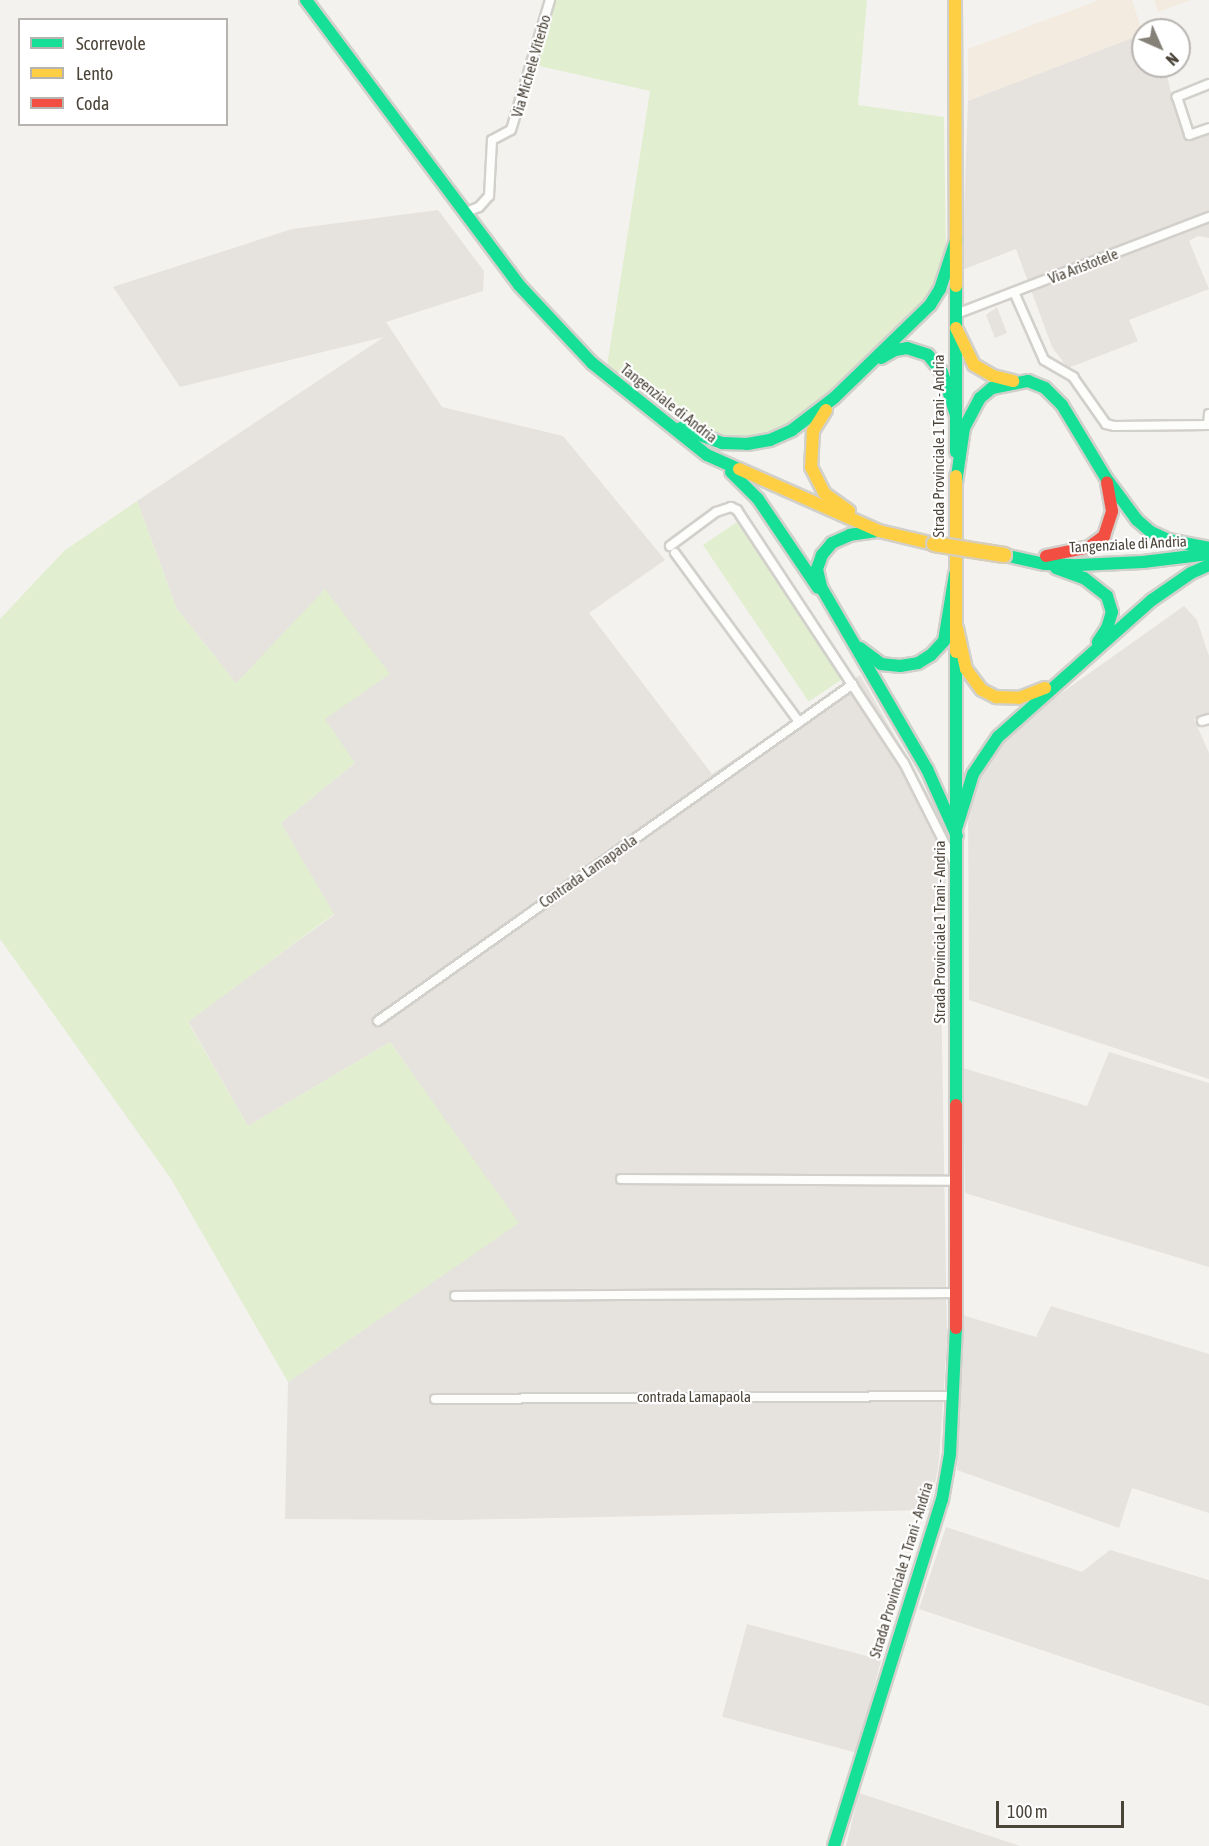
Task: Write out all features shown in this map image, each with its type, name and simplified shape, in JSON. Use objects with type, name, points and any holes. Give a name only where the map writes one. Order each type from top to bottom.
[{"type":"main road","name":"Tangenziale di Andria","points":[[306,0],[519,285],[567,340],[707,455],[879,531],[907,540],[1045,564],[1143,562],[1209,554]]},
{"type":"main road","name":"Strada Provinciale 1 Trani - Andria","points":[[834,1846],[942,1500],[950,1454],[954,1396],[957,867],[955,0]]},
{"type":"main road","points":[[649,409],[665,422],[722,443],[747,444],[770,440],[792,430],[834,398],[935,298],[948,270],[956,240]]},
{"type":"main road","points":[[956,321],[965,351],[974,365],[993,376],[1015,382]]},
{"type":"main road","points":[[871,363],[896,350],[907,348],[928,355],[942,372],[956,415]]},
{"type":"main road","points":[[956,483],[964,428],[971,411],[980,398],[992,388],[1028,381],[1045,388],[1054,395],[1106,477],[1137,520],[1151,532],[1168,540],[1209,548]]},
{"type":"main road","points":[[834,398],[819,419],[811,441],[810,459],[817,482],[838,505],[892,530],[907,540]]},
{"type":"main road","points":[[716,459],[744,482],[758,499],[837,616]]},
{"type":"main road","points":[[1011,557],[1073,552],[1099,541],[1108,530],[1112,511],[1106,477]]},
{"type":"main road","points":[[879,531],[850,535],[832,543],[822,555],[817,569],[821,587],[927,769],[957,831]]},
{"type":"main road","points":[[1045,564],[1084,578],[1097,585],[1107,596],[1112,612],[1110,621],[1086,658]]},
{"type":"main road","points":[[957,831],[973,774],[984,753],[998,737],[1172,584],[1209,565]]},
{"type":"main road","points":[[847,633],[866,655],[881,664],[900,666],[918,663],[931,655],[944,641],[955,574]]},
{"type":"main road","points":[[957,628],[966,669],[982,690],[996,697],[1019,698],[1060,681]]},
{"type":"street","name":"Via Michele Viterbo","points":[[464,213],[479,207],[489,196],[492,140],[511,130],[550,0]]},
{"type":"street","points":[[1209,84],[1177,98],[1189,135],[1209,128]]},
{"type":"street","name":"Via Aristotele","points":[[956,321],[1014,292],[1209,218]]},
{"type":"street","points":[[1014,292],[1044,360],[1073,377],[1106,424],[1198,426],[1208,425],[1209,414]]},
{"type":"street","points":[[799,722],[672,550],[716,512],[731,507],[737,510],[904,764],[957,867]]},
{"type":"street","name":"Contrada Lamapaola","points":[[378,1021],[853,684]]},
{"type":"street","points":[[621,1179],[956,1181]]},
{"type":"street","points":[[455,1296],[956,1293]]},
{"type":"street","name":"contrada Lamapaola","points":[[435,1399],[954,1396]]},
{"type":"shaded area","points":[[1099,0],[1132,0],[1138,18],[1131,18],[1131,39],[968,101],[968,49]]},
{"type":"shaded area","points":[[1154,0],[1191,0],[1158,12]]},
{"type":"shaded area","points":[[1131,39],[1131,78],[1168,78],[1173,102],[1186,139],[1209,131],[1209,238],[1198,236],[1189,241],[1209,289],[1129,320],[1138,341],[1068,368],[1052,347],[1016,249],[962,270],[968,101]]},
{"type":"shaded area","points":[[438,210],[484,271],[483,291],[386,322],[442,407],[563,436],[665,560],[589,613],[712,774],[860,675],[948,829],[941,982],[947,1340],[939,1462],[930,1510],[455,1520],[285,1519],[288,1382],[518,1223],[390,1042],[248,1126],[188,1021],[334,915],[281,823],[355,763],[236,683],[177,609],[137,501],[384,337],[180,387],[113,287],[292,229]]},
{"type":"shaded area","points":[[997,307],[1007,333],[995,338],[986,315]]},
{"type":"shaded area","points":[[1184,606],[1197,620],[1209,656],[1209,714],[1194,719],[1209,753],[1209,1079],[969,1000],[968,809],[975,782],[997,746],[1036,711]]},
{"type":"shaded area","points":[[1109,1052],[1209,1083],[1209,1267],[965,1193],[963,1068],[1087,1106]]},
{"type":"shaded area","points":[[1051,1306],[1209,1354],[1209,1513],[1132,1488],[1119,1528],[957,1470],[962,1315],[1036,1337]]},
{"type":"shaded area","points":[[946,1527],[1082,1572],[1110,1550],[1209,1580],[1209,1706],[919,1609]]},
{"type":"shaded area","points":[[747,1624],[881,1660],[856,1753],[722,1717]]},
{"type":"shaded area","points":[[859,1793],[1020,1846],[846,1846]]},
{"type":"green space","points":[[554,0],[867,0],[858,105],[944,117],[946,255],[930,298],[798,421],[783,431],[757,438],[722,440],[695,429],[607,366],[650,91],[535,65]]},
{"type":"green space","points":[[137,501],[177,609],[236,683],[325,589],[390,674],[325,719],[355,763],[281,823],[334,914],[188,1022],[248,1126],[390,1042],[519,1223],[288,1382],[171,1179],[0,939],[0,619],[64,551]]},
{"type":"green space","points":[[737,522],[843,679],[809,702],[703,545]]},
{"type":"traffic: fast","points":[[306,0],[519,285],[592,363],[707,455],[739,469]]},
{"type":"traffic: fast","points":[[681,428],[722,443],[747,444],[770,440],[792,430],[834,398],[930,305],[940,289],[956,240]]},
{"type":"traffic: fast","points":[[956,286],[956,452]]},
{"type":"traffic: fast","points":[[881,358],[895,350],[907,348],[928,355],[942,372],[956,415]]},
{"type":"traffic: fast","points":[[956,483],[964,428],[980,398],[992,388],[1028,381],[1045,388],[1062,405],[1106,478],[1137,520],[1151,532],[1168,540],[1209,548]]},
{"type":"traffic: fast","points":[[731,472],[758,499],[818,588]]},
{"type":"traffic: fast","points":[[877,531],[850,535],[832,543],[822,555],[817,569],[821,587],[927,769],[957,836]]},
{"type":"traffic: fast","points":[[1004,555],[1045,564],[1079,565],[1143,562],[1209,554]]},
{"type":"traffic: fast","points":[[957,826],[973,774],[998,737],[1152,600],[1191,573],[1209,565]]},
{"type":"traffic: fast","points":[[1056,568],[1084,578],[1107,596],[1112,612],[1107,628],[1098,642]]},
{"type":"traffic: fast","points":[[860,648],[881,664],[900,666],[918,663],[931,655],[944,641],[955,574]]},
{"type":"traffic: fast","points":[[956,652],[956,1105]]},
{"type":"traffic: fast","points":[[834,1846],[942,1500],[950,1454],[956,1328]]},
{"type":"traffic: slow","points":[[955,0],[956,286]]},
{"type":"traffic: slow","points":[[956,328],[974,365],[993,376],[1013,381]]},
{"type":"traffic: slow","points":[[826,410],[813,431],[811,467],[824,493],[849,511]]},
{"type":"traffic: slow","points":[[739,469],[879,531],[934,544]]},
{"type":"traffic: slow","points":[[956,476],[956,652]]},
{"type":"traffic: slow","points":[[934,544],[1004,555]]},
{"type":"traffic: slow","points":[[957,628],[966,669],[982,690],[996,697],[1019,698],[1045,688]]},
{"type":"traffic: jam","points":[[1046,556],[1089,547],[1104,536],[1112,511],[1107,482]]},
{"type":"traffic: jam","points":[[956,1105],[956,1328]]}]
